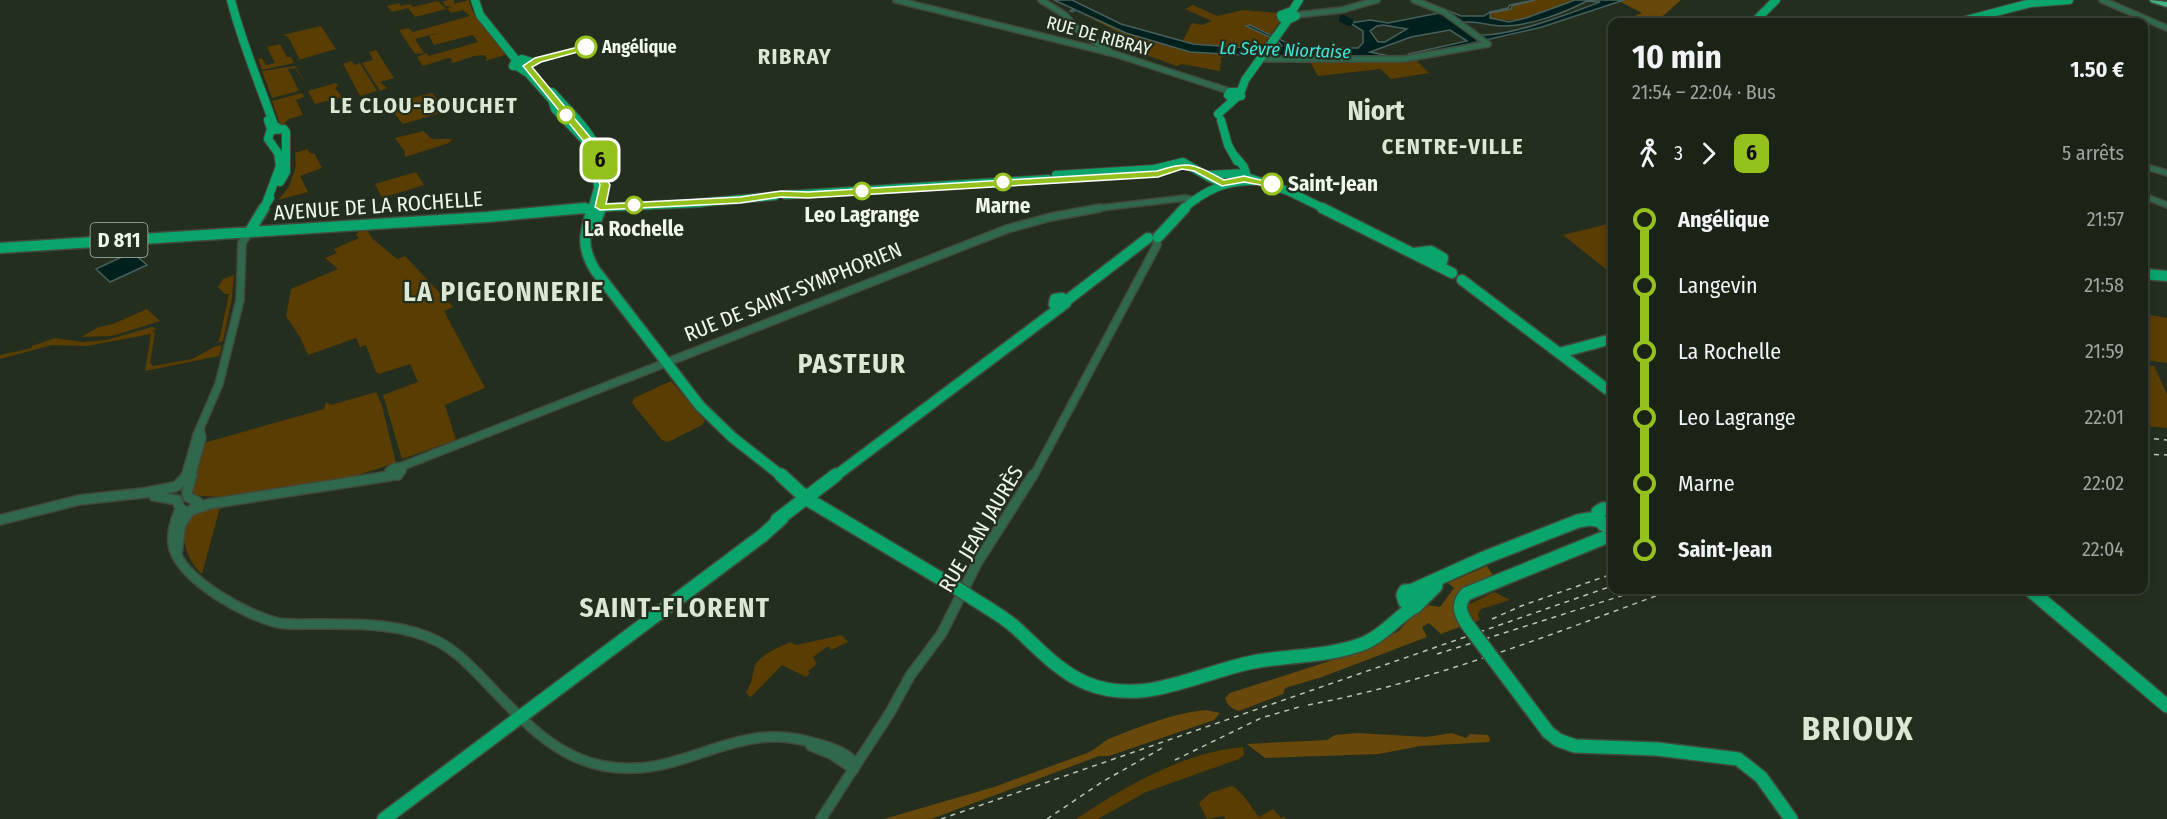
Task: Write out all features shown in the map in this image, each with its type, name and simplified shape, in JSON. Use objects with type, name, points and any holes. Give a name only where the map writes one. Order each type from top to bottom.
[{"type":"highway","points":[[2154,0],[2167,5]]},
{"type":"main road","points":[[233,0],[240,36],[258,79],[258,87],[274,130]]},
{"type":"main road","points":[[476,0],[480,15],[552,100],[555,109],[584,134],[594,156],[599,183],[591,200],[594,209]]},
{"type":"main road","points":[[1299,0],[1259,59],[1260,61],[1228,105],[1228,145],[1243,172],[1258,181],[1280,188],[1405,251],[1431,259],[1608,390]]},
{"type":"main road","points":[[1758,18],[1776,0]]},
{"type":"main road","points":[[1972,18],[2028,2],[2069,0]]},
{"type":"main road","points":[[520,63],[531,64],[607,166],[605,192],[594,209],[584,244],[586,255],[714,422],[782,476],[793,480],[809,497],[1002,617],[1057,667],[1086,682],[1127,693],[1183,684],[1245,664],[1319,656],[1386,633],[1414,599],[1453,573],[1484,558],[1578,521],[1607,520],[1606,537],[1469,592],[1459,605],[1467,624],[1548,732],[1558,741],[1575,746],[1657,749],[1738,759],[1753,768],[1791,819]]},
{"type":"main road","points":[[250,231],[286,172],[284,142],[286,130],[274,130],[267,136],[278,153],[278,173],[266,204]]},
{"type":"main road","points":[[272,146],[284,142]]},
{"type":"main road","points":[[1160,171],[1183,162],[1218,182]]},
{"type":"main road","points":[[1160,171],[1177,166],[1201,172]]},
{"type":"main road","name":"AVENUE DE LA ROCHELLE","points":[[0,250],[756,198],[774,198],[778,202],[785,197],[808,195],[1160,171]]},
{"type":"main road","points":[[384,819],[770,530],[782,518],[1058,305],[1132,251],[1154,240],[1184,210],[1218,182],[1243,172]]},
{"type":"main road","points":[[2148,274],[2167,276]]},
{"type":"main road","points":[[1559,353],[1608,340]]},
{"type":"main road","points":[[2035,594],[2167,706]]},
{"type":"street","name":"RUE DE RIBRAY","points":[[896,0],[1110,53],[1228,105]]},
{"type":"street","points":[[1041,0],[1065,15],[1078,30],[1094,39],[1110,53]]},
{"type":"street","points":[[1288,18],[1342,10],[1377,0]]},
{"type":"street","points":[[1259,59],[1415,58],[1487,43],[1462,23],[1427,3],[1414,0]]},
{"type":"street","points":[[2102,0],[2144,18]]},
{"type":"street","points":[[2148,20],[2167,28]]},
{"type":"street","points":[[2148,167],[2167,173]]},
{"type":"street","points":[[2148,197],[2167,205]]},
{"type":"street","name":"RUE DE SAINT-SYMPHORIEN","points":[[192,507],[372,479],[390,474],[398,475],[402,468],[414,460],[558,406],[980,238],[1029,222],[1097,207],[1185,198],[1197,200]]},
{"type":"street","points":[[171,498],[168,494],[187,475],[193,446],[219,384],[236,323],[241,288],[242,243],[250,231]]},
{"type":"street","name":"RUE JEAN JAURÈS","points":[[821,819],[891,711],[910,676],[942,633],[987,547],[1024,493],[1154,240]]},
{"type":"street","points":[[192,507],[188,497],[188,488],[202,438],[200,430]]},
{"type":"street","points":[[144,494],[183,485],[188,488]]},
{"type":"street","points":[[0,520],[75,500],[119,494],[144,494],[179,501],[180,509],[174,533],[174,550],[177,556],[214,593],[263,619],[280,623],[392,627],[411,631],[437,641],[463,659],[549,743],[567,755],[583,761],[627,770],[674,765],[767,736],[822,744],[842,751],[851,756],[855,767]]},
{"type":"street","points":[[180,509],[182,512],[192,507]]},
{"type":"street","points":[[177,556],[181,524],[192,507]]},
{"type":"street","points":[[801,742],[855,767]]},
{"type":"street","points":[[842,751],[854,752],[868,747]]},
{"type":"shaded area","points":[[454,0],[454,4],[469,0],[480,22],[508,54],[485,61],[487,58],[484,55],[453,63],[452,59],[448,58],[423,66],[417,57],[426,53],[429,56],[478,42],[473,35],[434,45],[429,36],[441,32],[415,39],[424,53],[415,54],[399,30],[408,28],[413,32],[470,16],[463,10],[451,13],[447,8],[453,7],[445,6],[443,2]]},
{"type":"shaded area","points":[[1534,0],[1574,0],[1531,17],[1497,20],[1486,17],[1490,13]]},
{"type":"shaded area","points":[[1681,0],[1661,18],[1634,18],[1632,17],[1642,13],[1619,1]]},
{"type":"shaded area","points":[[438,1],[446,9],[415,17],[408,8],[392,12],[387,6],[399,3],[401,6],[410,4],[413,7]]},
{"type":"shaded area","points":[[1193,5],[1217,16],[1243,10],[1278,13],[1281,20],[1262,47],[1225,47],[1182,42],[1192,23],[1202,25],[1212,21],[1185,9]]},
{"type":"shaded area","points":[[1078,12],[1126,33],[1185,51],[1238,55],[1221,57],[1220,71],[1181,64],[1177,66],[1111,46],[1108,43],[1122,34]]},
{"type":"shaded area","points":[[321,26],[336,49],[298,60],[288,37],[283,35]]},
{"type":"shaded area","points":[[280,44],[287,57],[291,57],[294,63],[262,70],[258,59],[262,58],[266,65],[275,63],[267,47]]},
{"type":"shaded area","points":[[376,50],[394,78],[380,82],[387,88],[380,91],[362,63],[373,60],[369,52]]},
{"type":"shaded area","points":[[1309,60],[1416,60],[1429,73],[1391,79],[1381,69],[1318,76]]},
{"type":"shaded area","points":[[352,61],[354,65],[360,63],[377,91],[360,96],[343,64]]},
{"type":"shaded area","points":[[295,66],[306,84],[295,68],[288,69],[299,91],[272,98],[262,71]]},
{"type":"shaded area","points":[[336,83],[338,86],[335,88],[342,97],[315,104],[308,91]]},
{"type":"shaded area","points":[[302,93],[304,97],[296,100],[303,115],[289,119],[281,127],[272,101]]},
{"type":"shaded area","points":[[432,93],[447,111],[403,124],[389,107],[392,103]]},
{"type":"shaded area","points":[[423,131],[432,139],[452,139],[449,143],[405,157],[405,152],[395,138]]},
{"type":"shaded area","points":[[307,149],[311,154],[314,153],[322,168],[300,176],[308,192],[278,200],[289,187],[296,165],[295,153]]},
{"type":"shaded area","points":[[416,172],[424,185],[382,198],[375,184]]},
{"type":"shaded area","points":[[1608,224],[1608,271],[1563,235]]},
{"type":"shaded area","points":[[359,230],[367,230],[373,239],[397,259],[405,256],[453,307],[444,311],[485,388],[445,405],[456,440],[402,459],[383,395],[418,382],[410,364],[379,374],[376,372],[366,345],[360,347],[356,338],[308,355],[300,337],[286,316],[291,289],[338,269],[325,258],[337,253],[334,249],[359,238],[356,235]]},
{"type":"shaded area","points":[[234,275],[232,298],[223,341],[216,343],[219,341],[229,294],[225,294],[218,287],[223,279]]},
{"type":"shaded area","points":[[147,309],[160,321],[112,336],[81,337],[99,327],[113,324]]},
{"type":"shaded area","points":[[2148,315],[2167,318],[2167,363],[2148,361]]},
{"type":"shaded area","points":[[152,327],[157,329],[152,331],[155,333],[150,363],[153,366],[192,359],[222,345],[219,356],[145,371],[151,334],[87,346],[52,345],[0,359],[0,355],[32,348],[32,346],[55,338],[82,342],[106,340]]},
{"type":"shaded area","points":[[2148,365],[2154,366],[2167,394],[2167,428],[2148,426]]},
{"type":"shaded area","points":[[671,381],[705,421],[702,425],[668,442],[662,440],[632,403],[634,398]]},
{"type":"shaded area","points":[[376,392],[382,406],[396,463],[351,477],[270,492],[223,496],[194,494],[193,487],[204,443],[324,409],[326,402],[331,405]]},
{"type":"shaded area","points":[[221,506],[202,574],[188,554],[185,545],[185,528],[188,520],[196,512]]},
{"type":"shaded area","points":[[1487,566],[1494,577],[1457,597],[1455,601],[1455,612],[1462,626],[1441,634],[1429,623],[1422,627],[1427,637],[1322,677],[1285,688],[1283,694],[1239,711],[1230,706],[1226,700],[1225,698],[1230,693],[1355,653],[1399,631],[1426,605],[1440,607],[1454,588],[1448,583]]},
{"type":"shaded area","points":[[1494,592],[1510,600],[1481,609],[1478,614],[1480,620],[1473,623],[1467,613],[1468,605]]},
{"type":"shaded area","points":[[842,635],[848,642],[831,650],[828,646],[813,657],[817,664],[808,671],[810,673],[806,677],[782,665],[751,697],[746,692],[756,664],[769,652],[790,642],[796,645]]},
{"type":"shaded area","points":[[1206,710],[1220,713],[1214,720],[1109,756],[1099,756],[931,819],[884,819],[994,787],[1087,753],[1108,739],[1146,725],[1182,714]]},
{"type":"shaded area","points":[[1357,733],[1426,737],[1452,733],[1466,738],[1470,734],[1488,735],[1490,739],[1489,742],[1420,746],[1379,754],[1265,758],[1247,744],[1327,740],[1335,735]]},
{"type":"shaded area","points":[[1243,747],[1244,755],[1239,759],[1146,792],[1098,819],[1076,819],[1155,773],[1198,756]]},
{"type":"shaded area","points":[[1231,786],[1242,794],[1259,817],[1273,809],[1281,818],[1284,816],[1286,819],[1226,819],[1223,816],[1207,819],[1199,803],[1210,793]]},
{"type":"water","name":"La Sèvre Niortaise","points":[[1054,0],[1072,0],[1121,24],[1193,44],[1246,48],[1282,46],[1278,41],[1246,26],[1250,25],[1293,46],[1358,48],[1363,43],[1363,31],[1350,23],[1370,20],[1388,23],[1449,11],[1461,16],[1484,16],[1490,12],[1508,8],[1510,5],[1535,0],[1512,6],[1511,9],[1490,13],[1490,18],[1509,22],[1575,0],[1624,0],[1542,27],[1412,57],[1409,54],[1467,41],[1450,30],[1411,37],[1370,52],[1394,57],[1190,52],[1126,33],[1076,10],[1070,11],[1074,9]],"holes":[[[1587,1],[1600,2],[1518,30],[1501,33],[1474,34],[1459,23],[1516,25],[1558,14]],[[1383,25],[1407,29],[1385,42],[1378,42],[1370,31]]]},
{"type":"water","points":[[132,252],[147,265],[110,282],[96,269]]},
{"type":"waterway","points":[[1343,19],[1349,22]]},
{"type":"railway","points":[[2148,438],[2167,440]]},
{"type":"railway","points":[[2148,454],[2167,455]]},
{"type":"railway","points":[[1492,619],[1521,606],[1608,575]]},
{"type":"railway","points":[[941,819],[1608,587]]},
{"type":"railway","points":[[1437,654],[1627,594]]},
{"type":"railway","points":[[1308,705],[1447,670],[1661,594]]},
{"type":"railway","points":[[1175,760],[1261,718],[1299,707]]},
{"type":"railway","points":[[1047,819],[1102,782],[1162,748]]},
{"type":"bus line","name":"6","points":[[586,47],[538,60],[527,66],[595,148],[603,176],[602,182],[605,185],[600,207],[740,200],[781,194],[808,195],[1158,174],[1181,166],[1197,169],[1220,183],[1226,184],[1244,179],[1272,184]]},
{"type":"place","name":"Angélique","points":[[586,47]]},
{"type":"place","name":"Marne","points":[[1003,182]]},
{"type":"place","name":"Saint-Jean","points":[[1272,184]]},
{"type":"place","name":"Leo Lagrange","points":[[862,191]]},
{"type":"place","name":"La Rochelle","points":[[634,205]]},
{"type":"district","name":"RIBRAY","points":[[795,56]]},
{"type":"district","name":"LE CLOU-BOUCHET","points":[[424,105]]},
{"type":"district","name":"Niort","points":[[1376,111]]},
{"type":"district","name":"CENTRE-VILLE","points":[[1453,146]]},
{"type":"district","name":"LA PIGEONNERIE","points":[[504,292]]},
{"type":"district","name":"PASTEUR","points":[[852,364]]},
{"type":"district","name":"SAINT-FLORENT","points":[[675,608]]},
{"type":"district","name":"BRIOUX","points":[[1858,729]]}]
